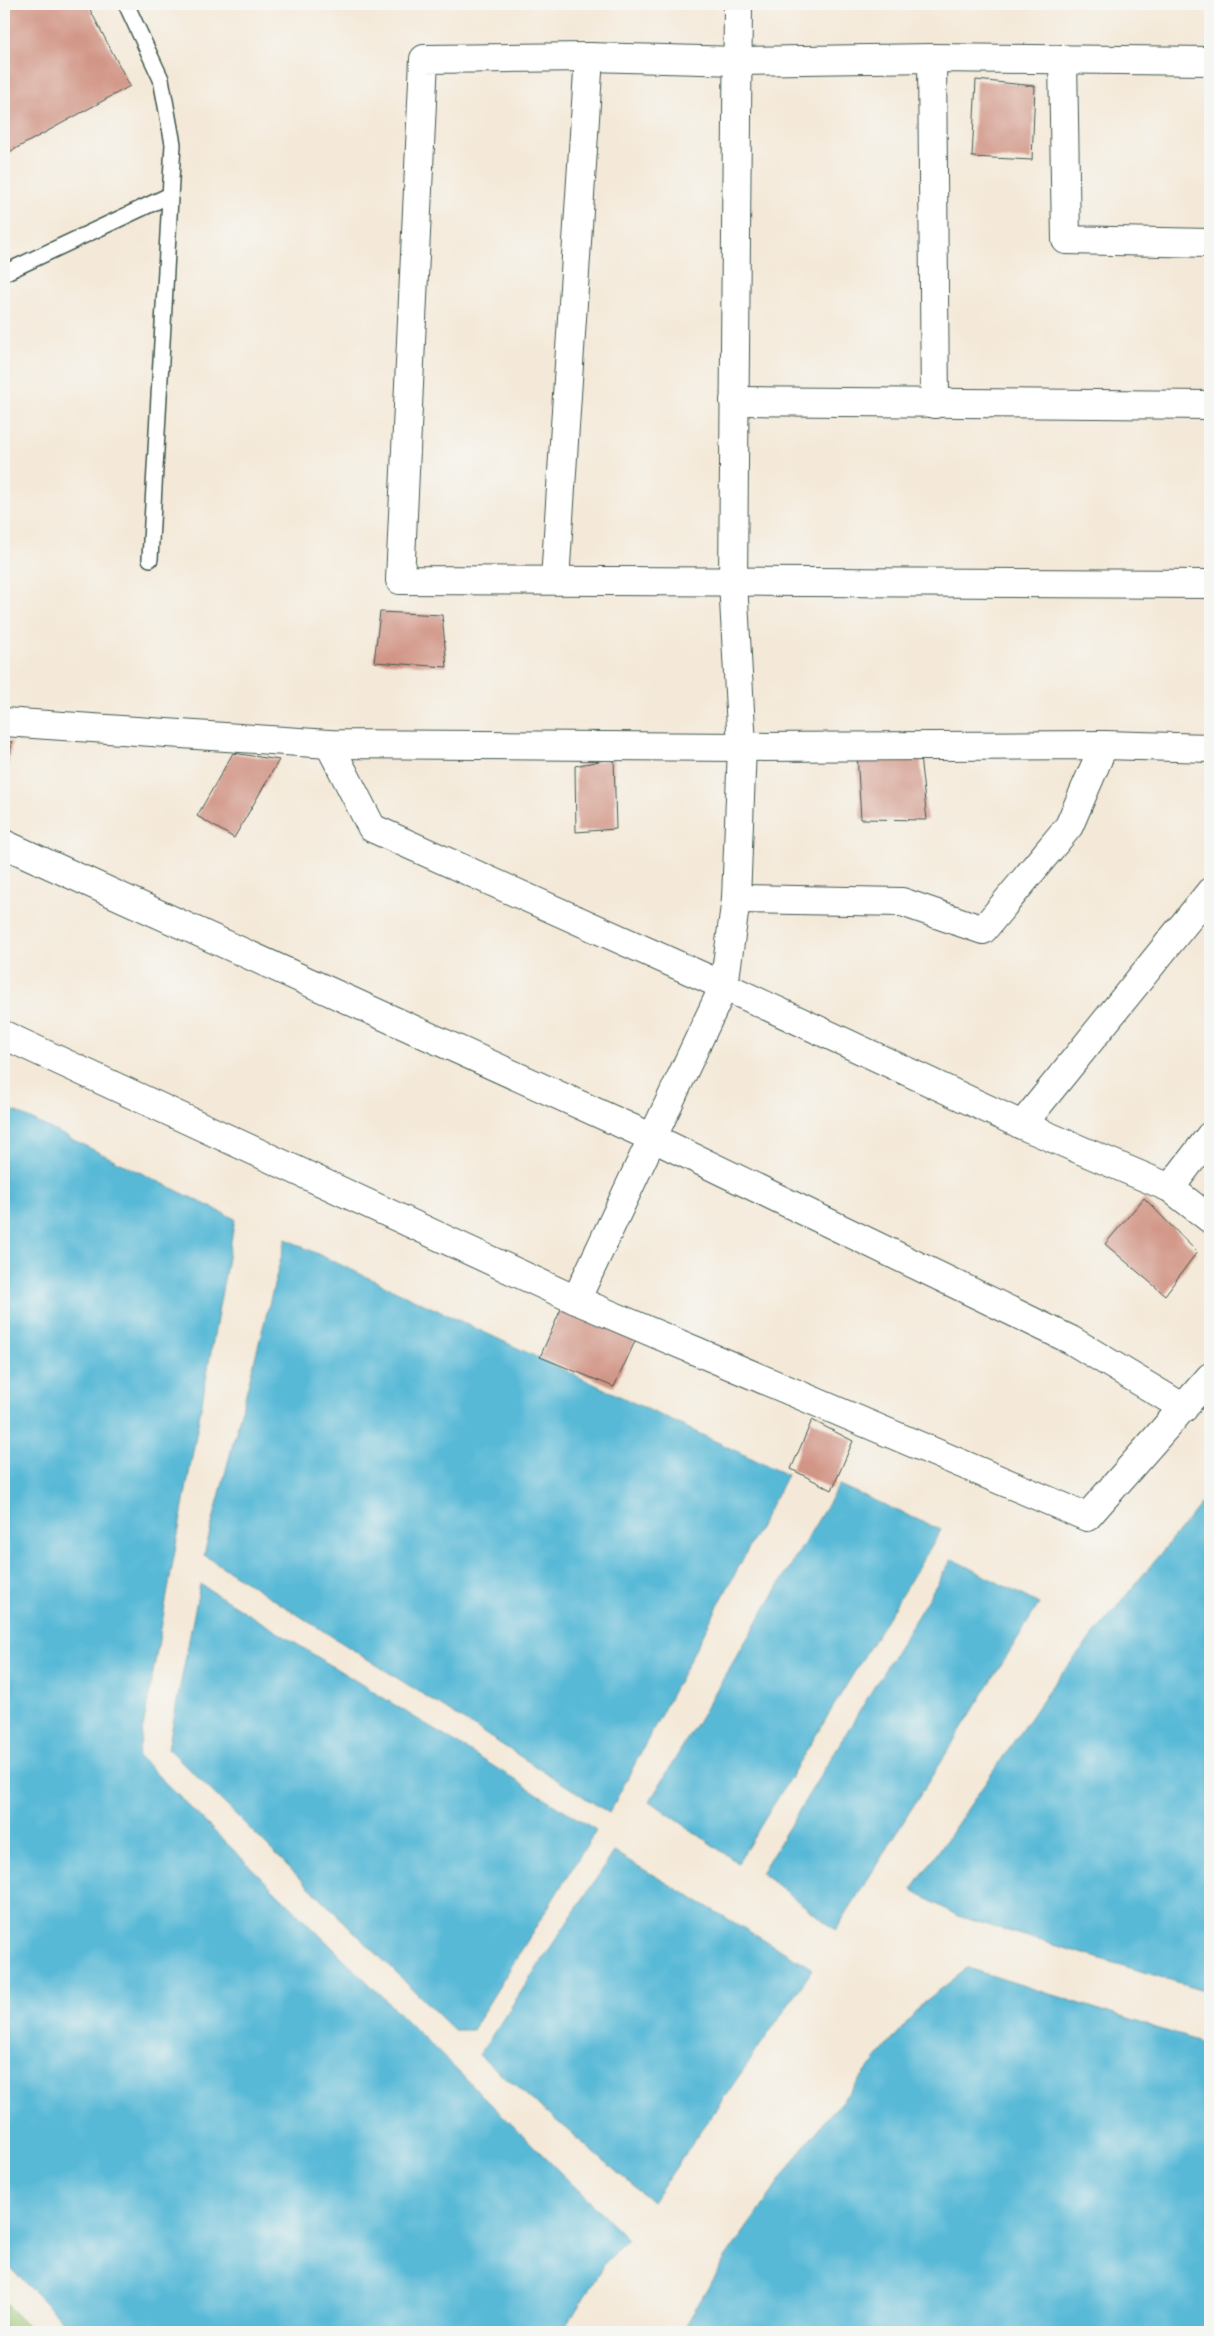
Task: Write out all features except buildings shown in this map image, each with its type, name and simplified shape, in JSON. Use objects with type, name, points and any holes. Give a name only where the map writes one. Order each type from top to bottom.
[{"type":"street","points":[[576,1300],[724,986],[736,899],[742,747],[733,582],[738,4]]},
{"type":"street","points":[[555,580],[589,57]]},
{"type":"street","points":[[1210,61],[932,58],[739,61],[589,57],[424,59],[400,580],[1210,584]]},
{"type":"street","points":[[932,58],[934,404]]},
{"type":"street","points":[[1063,59],[1066,240],[1210,243]]},
{"type":"street","points":[[734,401],[1210,405]]},
{"type":"street","points":[[4,722],[329,744],[742,747],[1104,745],[1210,748]]},
{"type":"street","points":[[329,744],[372,828],[724,986],[1022,1125],[1170,1188],[1210,1219]]},
{"type":"street","points":[[736,899],[902,902],[983,930],[1068,826],[1104,745]]},
{"type":"street","points":[[4,844],[653,1138],[1071,1340],[1184,1408]]},
{"type":"street","points":[[1022,1125],[1210,892]]},
{"type":"street","points":[[4,1036],[576,1300],[1087,1518],[1210,1376]]},
{"type":"street","points":[[1170,1188],[1210,1136]]},
{"type":"lane","points":[[126,4],[161,79],[172,144],[150,559]]},
{"type":"lane","points":[[4,273],[170,195]]},
{"type":"green space","points":[[4,2302],[33,2332],[4,2332]]},
{"type":"water","points":[[4,1106],[235,1219],[138,1756],[628,2239],[605,2263],[563,2332],[74,2332],[4,2262]]},
{"type":"water","points":[[286,1239],[787,1475],[609,1813],[204,1555]]},
{"type":"water","points":[[839,1485],[941,1530],[738,1863],[650,1801]]},
{"type":"water","points":[[1210,1493],[1210,1992],[958,1916],[912,1890],[1051,1687]]},
{"type":"water","points":[[952,1559],[1039,1604],[836,1930],[761,1873]]},
{"type":"water","points":[[200,1584],[596,1830],[472,2030],[454,2030],[168,1748]]},
{"type":"water","points":[[614,1852],[813,1969],[652,2202],[479,2055]]},
{"type":"water","points":[[968,1968],[1210,2045],[1210,2332],[682,2332],[726,2257],[807,2143],[923,2003]]}]
